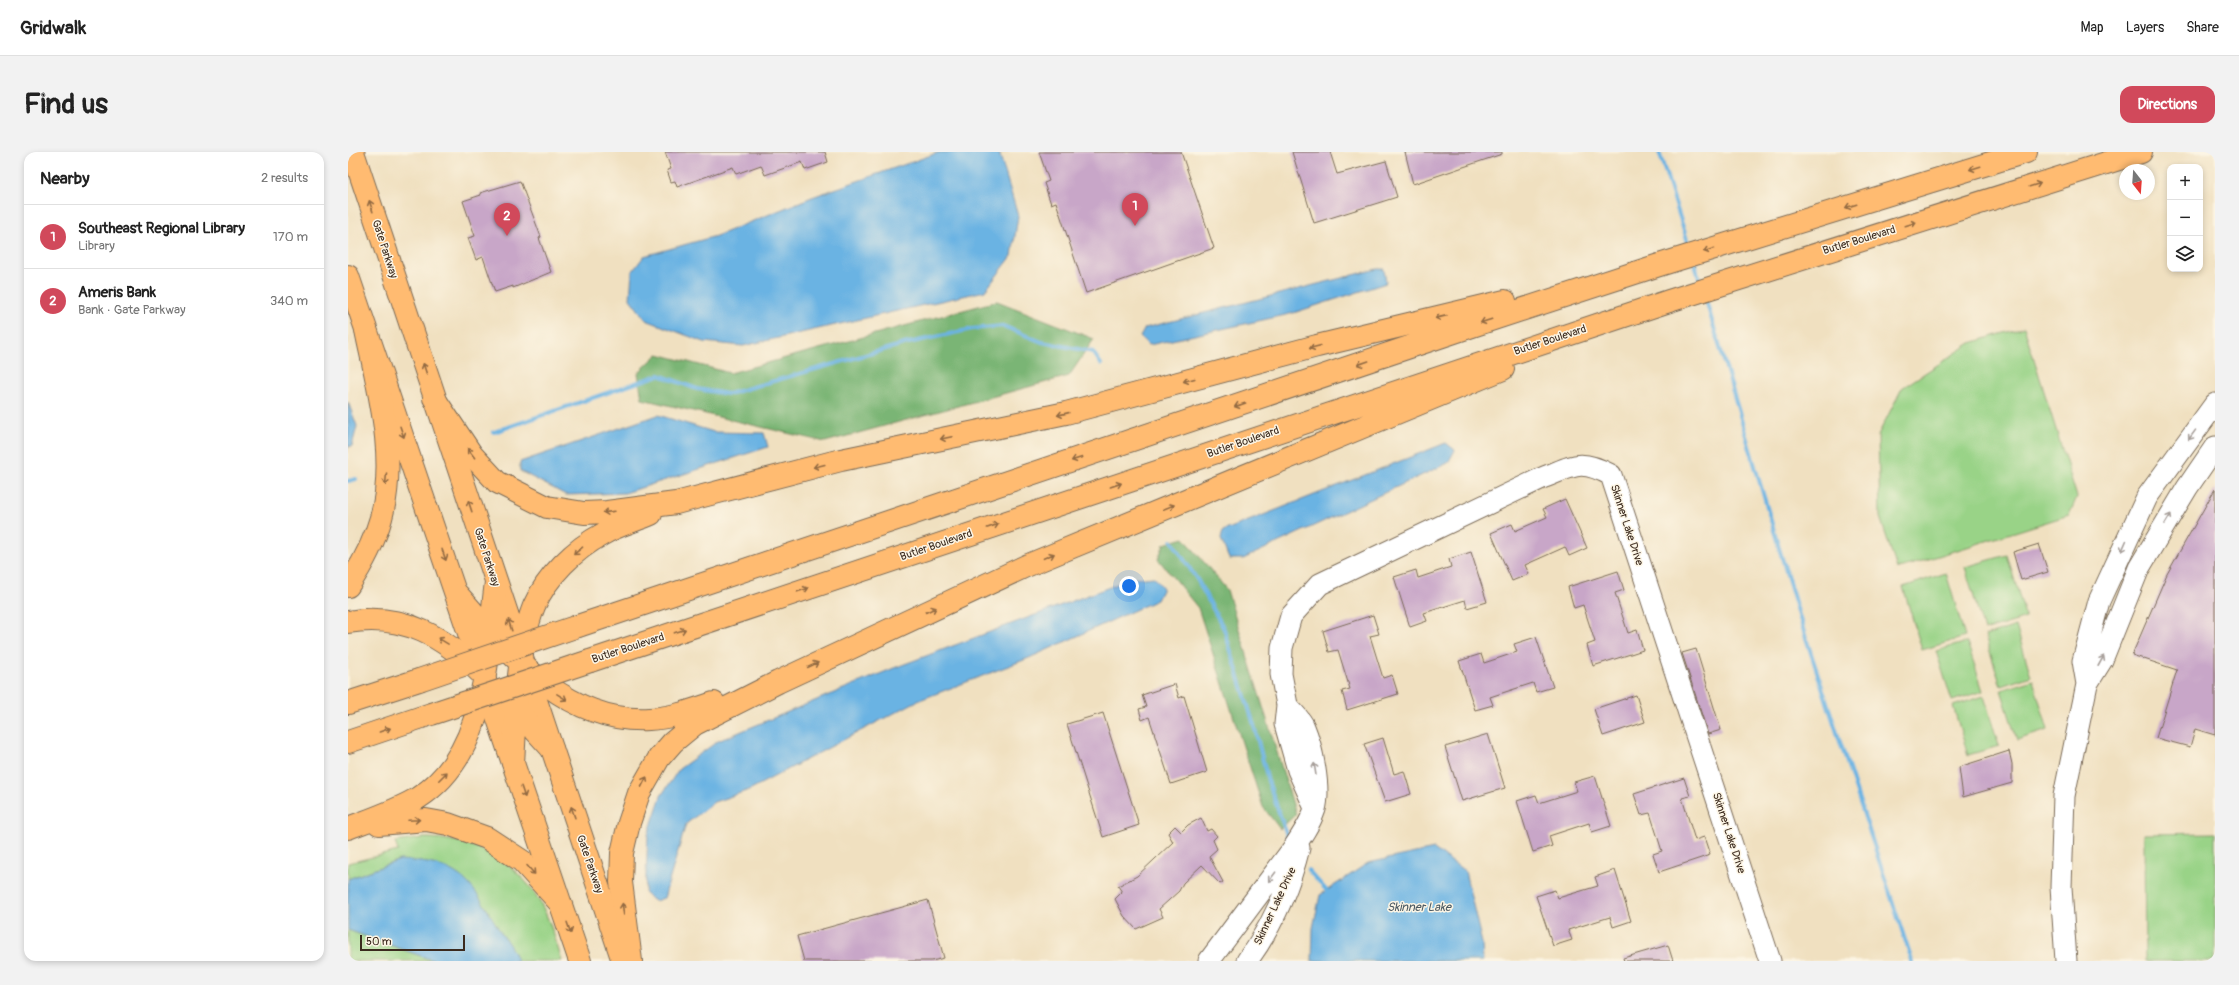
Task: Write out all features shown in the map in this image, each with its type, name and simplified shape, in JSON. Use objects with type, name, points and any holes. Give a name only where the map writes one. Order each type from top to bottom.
[{"type":"main road","name":"Gate Parkway","points":[[353,152],[622,961]]},
{"type":"main road","points":[[348,704],[1656,266],[2026,152]]},
{"type":"main road","name":"Butler Boulevard","points":[[348,742],[1754,273],[2141,152]]},
{"type":"main road","points":[[434,398],[457,434],[485,470],[497,482],[530,500],[547,506],[584,513],[607,512],[676,503],[841,460],[1066,413],[1317,346],[1656,266]]},
{"type":"main road","points":[[348,276],[458,595],[580,961]]},
{"type":"main road","points":[[631,961],[621,882],[622,853],[629,823],[639,793],[648,775],[673,742],[695,724],[778,682],[1026,566],[1669,301]]},
{"type":"main road","points":[[348,586],[368,555],[382,516],[387,478],[387,453],[382,409],[366,330]]},
{"type":"main road","points":[[513,763],[516,710],[522,662],[529,621],[535,604],[557,572],[567,561],[604,533],[676,503]]},
{"type":"main road","points":[[348,828],[403,806],[419,797],[447,772],[469,739],[476,717],[484,675],[496,582]]},
{"type":"main road","points":[[458,595],[489,631],[558,694],[578,706],[601,714],[625,718],[649,719],[674,716],[778,682]]},
{"type":"main road","points":[[348,622],[376,620],[403,624],[426,632],[446,643],[484,675],[552,749]]},
{"type":"main road","points":[[348,828],[426,820],[461,828],[487,838],[522,861],[560,903]]},
{"type":"street","points":[[2087,684],[2083,661],[2099,601],[2147,497],[2215,404]]},
{"type":"street","points":[[2066,961],[2061,887],[2064,796],[2087,684],[2102,660],[2138,568],[2187,488],[2215,447]]},
{"type":"street","name":"Skinner Lake Drive","points":[[1228,936],[1249,958],[1262,939],[1293,872],[1303,834],[1315,808],[1298,770],[1284,724],[1287,705],[1281,674],[1282,648],[1291,616],[1320,584],[1542,478],[1578,464],[1593,466],[1611,476],[1744,876],[1770,961]]},
{"type":"street","name":"Skinner Lake Drive","points":[[1209,961],[1303,834]]},
{"type":"green space","points":[[997,301],[1094,339],[1069,376],[825,442],[642,399],[638,373],[658,354],[730,373]]},
{"type":"green space","points":[[2024,327],[2077,497],[2069,515],[1897,569],[1880,517],[1878,435],[1902,388],[1971,343]]},
{"type":"green space","points":[[1184,538],[1227,590],[1296,814],[1280,829],[1263,807],[1198,608],[1158,559],[1164,544]]},
{"type":"green space","points":[[2007,555],[2026,618],[1984,631],[1965,567]]},
{"type":"green space","points":[[1946,573],[1965,637],[1922,650],[1903,587]]},
{"type":"green space","points":[[2016,626],[2031,676],[2001,686],[1985,636]]},
{"type":"green space","points":[[1967,642],[1983,691],[1952,701],[1936,651]]},
{"type":"green space","points":[[2033,680],[2048,730],[2017,740],[2001,690]]},
{"type":"green space","points":[[1984,696],[1999,746],[1968,755],[1953,706]]},
{"type":"green space","points":[[2215,833],[2215,961],[2145,961],[2144,834]]},
{"type":"green space","points":[[422,838],[460,842],[495,856],[510,867],[524,880],[536,895],[548,918],[562,961],[517,961],[506,943],[400,860],[348,879],[348,863],[398,851],[395,842]]},
{"type":"green space","points":[[348,930],[435,961],[348,961]]},
{"type":"water","points":[[940,152],[999,152],[1018,216],[1012,256],[985,291],[743,346],[704,342],[646,320],[630,299],[632,272],[644,256],[716,236],[812,197]]},
{"type":"water","points":[[1377,269],[1384,269],[1386,283],[1290,314],[1149,345],[1140,337],[1145,328]]},
{"type":"water","points":[[348,402],[357,426],[352,446],[348,447]]},
{"type":"water","points":[[658,415],[714,432],[764,433],[768,447],[625,493],[566,495],[520,471],[520,462]]},
{"type":"water","points":[[1446,443],[1455,450],[1448,463],[1243,559],[1229,559],[1221,539],[1223,531]]},
{"type":"water","points":[[1154,577],[1163,588],[1157,600],[1029,658],[917,701],[749,790],[714,802],[686,824],[664,898],[655,901],[645,894],[648,835],[661,796],[679,769],[718,741],[894,668],[1131,579]]},
{"type":"water","name":"Skinner Lake","points":[[1434,849],[1465,871],[1482,943],[1483,961],[1312,961],[1313,928],[1320,895],[1368,863]]},
{"type":"water","points":[[400,860],[436,865],[460,876],[470,885],[478,896],[511,948],[517,961],[435,961],[348,930],[348,879]]},
{"type":"building","points":[[665,152],[825,152],[828,162],[805,170],[802,162],[765,175],[761,165],[736,174],[733,167],[677,187],[675,181],[671,182],[667,170],[671,169]]},
{"type":"building","points":[[1039,152],[1181,152],[1214,248],[1086,293],[1056,202],[1051,204],[1044,183],[1049,181]]},
{"type":"building","points":[[1292,152],[1330,152],[1337,174],[1386,161],[1397,197],[1314,223]]},
{"type":"building","points":[[1405,152],[1502,152],[1502,154],[1413,184]]},
{"type":"building","points":[[520,181],[541,237],[539,238],[551,272],[513,288],[513,286],[495,292],[483,257],[476,260],[468,238],[475,236],[463,201],[481,195],[480,193]]},
{"type":"building","points":[[2215,489],[2215,735],[2195,729],[2190,747],[2156,738],[2177,670],[2132,655],[2167,574]]},
{"type":"building","points":[[1565,499],[1587,548],[1569,556],[1565,547],[1525,565],[1529,574],[1512,581],[1491,533],[1512,524],[1515,531],[1547,517],[1543,509]]},
{"type":"building","points":[[2039,544],[2048,572],[2021,580],[2013,552]]},
{"type":"building","points":[[1471,552],[1487,602],[1467,608],[1465,600],[1424,613],[1427,621],[1410,627],[1394,577],[1416,570],[1418,578],[1451,567],[1449,559]]},
{"type":"building","points":[[1618,571],[1624,590],[1615,593],[1628,633],[1637,630],[1643,650],[1593,666],[1587,645],[1595,642],[1583,605],[1574,608],[1568,587]]},
{"type":"building","points":[[1373,615],[1379,634],[1370,636],[1383,678],[1392,675],[1398,694],[1347,710],[1342,691],[1350,689],[1338,650],[1329,652],[1323,631]]},
{"type":"building","points":[[1536,637],[1553,687],[1536,692],[1533,683],[1490,697],[1493,705],[1475,710],[1459,661],[1481,654],[1484,663],[1517,652],[1514,644]]},
{"type":"building","points":[[1696,649],[1721,730],[1708,734],[1682,653]]},
{"type":"building","points":[[1175,684],[1179,698],[1184,696],[1207,772],[1171,784],[1149,717],[1142,720],[1139,709],[1146,707],[1142,695]]},
{"type":"building","points":[[1636,695],[1645,722],[1603,736],[1594,709]]},
{"type":"building","points":[[1103,713],[1139,825],[1103,837],[1067,724]]},
{"type":"building","points":[[1488,734],[1505,788],[1462,801],[1445,747]]},
{"type":"building","points":[[1383,738],[1394,774],[1404,771],[1411,794],[1385,802],[1364,744]]},
{"type":"building","points":[[2009,751],[2012,764],[2012,783],[1963,797],[1959,767]]},
{"type":"building","points":[[1595,776],[1611,826],[1592,832],[1589,823],[1549,836],[1552,846],[1533,852],[1517,801],[1536,795],[1539,803],[1577,791],[1574,782]]},
{"type":"building","points":[[1684,778],[1690,796],[1682,798],[1695,840],[1704,837],[1710,855],[1659,872],[1653,854],[1662,851],[1650,813],[1641,815],[1634,794]]},
{"type":"building","points":[[1201,818],[1207,831],[1211,829],[1217,836],[1213,840],[1217,849],[1209,856],[1223,882],[1220,884],[1202,865],[1183,883],[1179,891],[1159,909],[1163,917],[1136,929],[1124,916],[1115,899],[1122,892],[1118,886],[1137,876],[1173,842],[1168,833],[1175,826],[1181,832],[1188,825]]},
{"type":"building","points":[[1615,870],[1631,921],[1613,927],[1610,917],[1568,930],[1572,940],[1553,946],[1536,896],[1555,890],[1558,898],[1598,886],[1595,877]]},
{"type":"building","points":[[928,900],[944,958],[932,961],[804,961],[797,936]]},
{"type":"building","points":[[1668,945],[1673,961],[1624,961],[1623,958]]},
{"type":"waterway","points":[[1659,152],[1690,249]]},
{"type":"waterway","points":[[1694,261],[1701,285]]},
{"type":"waterway","points":[[1705,297],[1803,629],[1912,961]]},
{"type":"waterway","points":[[494,432],[659,375],[697,389],[728,394],[904,344],[972,329],[1003,326],[1042,342],[1093,352],[1101,364]]},
{"type":"waterway","points":[[348,481],[356,479]]},
{"type":"waterway","points":[[1172,541],[1198,581],[1224,629],[1254,725],[1268,781],[1288,838]]},
{"type":"waterway","points":[[1308,870],[1327,891]]},
{"type":"place","name":"Southeast Regional Library","points":[[1135,226]]},
{"type":"place","name":"Ameris Bank","points":[[507,236]]}]
